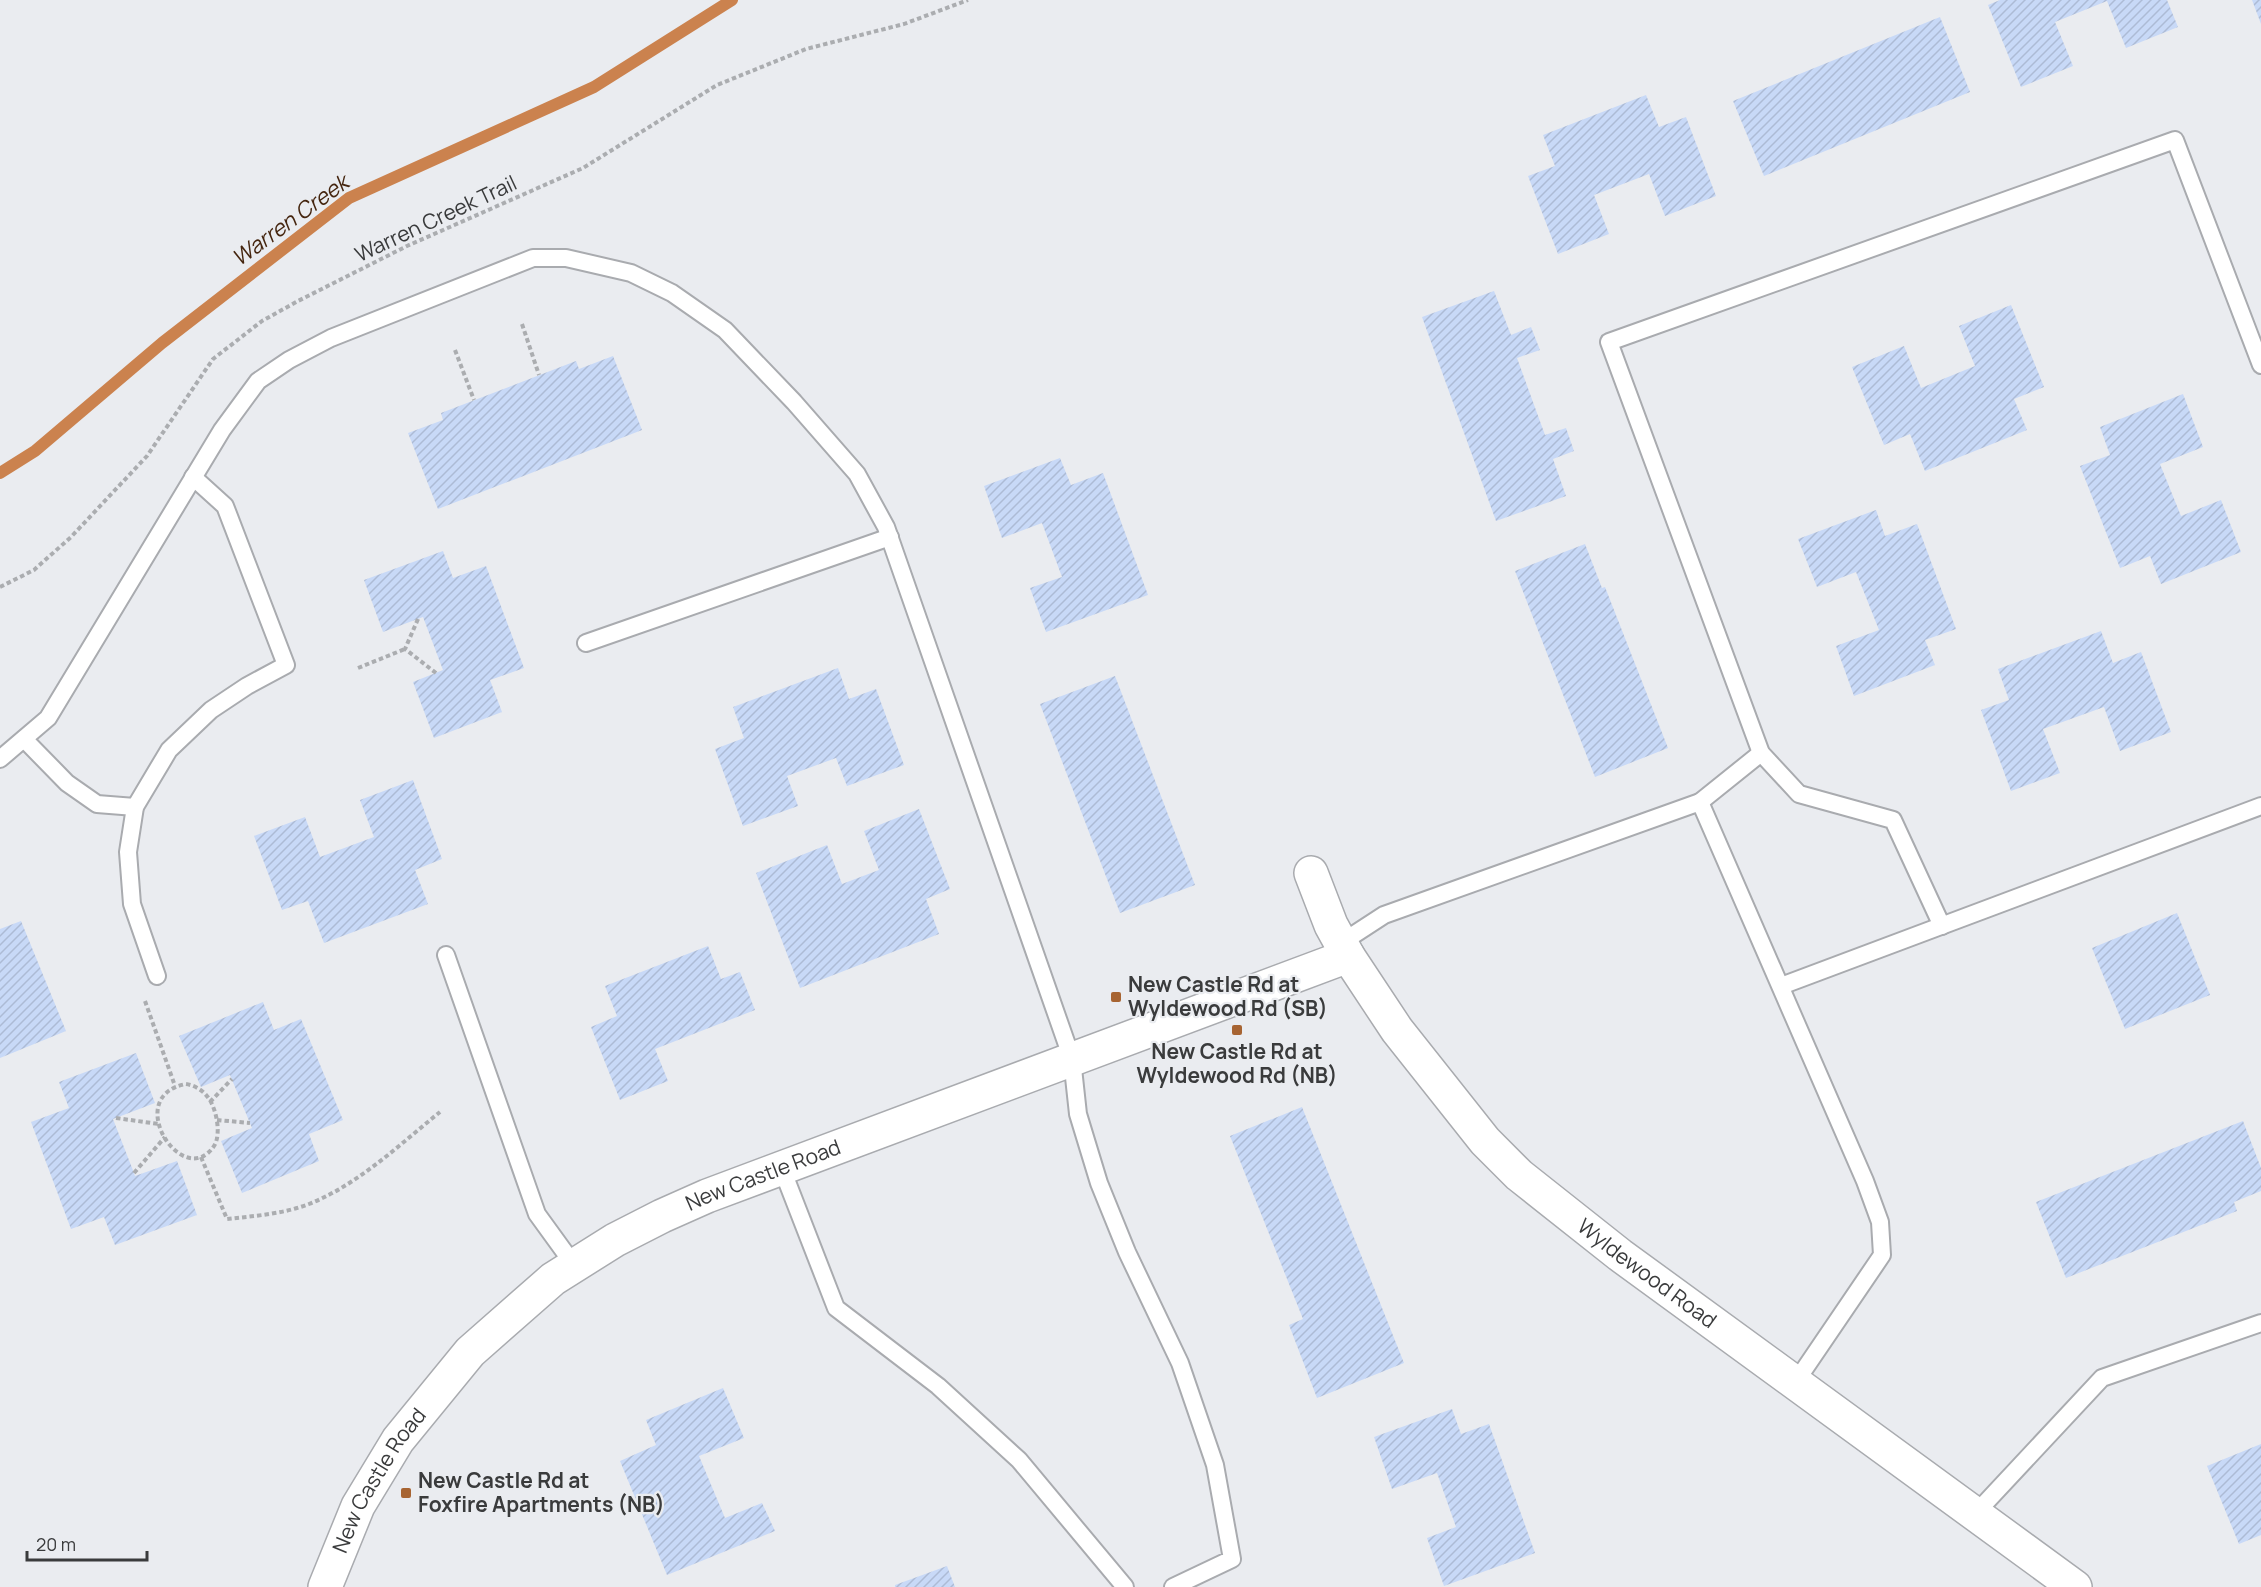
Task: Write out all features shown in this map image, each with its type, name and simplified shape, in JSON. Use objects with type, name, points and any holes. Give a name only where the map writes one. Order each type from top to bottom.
[{"type":"street","name":"Wyldewood Road","points":[[1311,873],[1331,925],[1397,1030],[1485,1142],[1519,1174],[1620,1255],[2075,1587]]},
{"type":"street","name":"New Castle Road","points":[[325,1587],[358,1506],[398,1440],[470,1352],[553,1279],[574,1265],[615,1240],[662,1216],[782,1168],[1072,1059],[1345,949]]},
{"type":"lane","points":[[1942,926],[1893,820],[1799,794],[1761,753],[1609,342],[2175,140],[2261,365]]},
{"type":"lane","points":[[0,759],[48,718],[222,430],[258,381],[289,360],[331,338],[533,258],[566,258],[630,273],[672,293],[725,330],[788,395],[857,474],[890,537],[1072,1059],[1078,1114],[1099,1183],[1127,1252],[1180,1363],[1215,1465],[1232,1559],[1173,1587]]},
{"type":"lane","points":[[157,976],[132,904],[128,852],[135,807],[169,750],[211,710],[247,686],[286,665],[225,506],[193,477]]},
{"type":"lane","points":[[585,643],[890,537]]},
{"type":"lane","points":[[24,739],[67,783],[97,804],[135,807]]},
{"type":"lane","points":[[1345,949],[1384,915],[1700,802],[1761,753]]},
{"type":"lane","points":[[1700,802],[1865,1181],[1880,1222],[1881,1255],[1795,1383]]},
{"type":"lane","points":[[1781,986],[2261,806]]},
{"type":"lane","points":[[446,955],[537,1214],[574,1265]]},
{"type":"lane","points":[[782,1168],[836,1308],[938,1386],[1019,1460],[1125,1587]]},
{"type":"lane","points":[[1975,1514],[2102,1378],[2261,1323]]},
{"type":"path","name":"Warren Creek Trail","points":[[0,586],[34,570],[71,537],[147,456],[213,359],[262,321],[407,246],[583,168],[717,85],[807,49],[904,24],[969,0]]},
{"type":"path","points":[[522,324],[539,375]]},
{"type":"path","points":[[455,350],[474,400]]},
{"type":"path","points":[[358,668],[405,649],[418,619]]},
{"type":"path","points":[[405,649],[436,673]]},
{"type":"path","points":[[142,992],[175,1086]]},
{"type":"path","points":[[210,1102],[232,1079]]},
{"type":"path","points":[[192,1085],[208,1096],[210,1102],[219,1125],[216,1144],[201,1157],[194,1158],[175,1153],[165,1137],[156,1114],[167,1091],[175,1086],[192,1085]]},
{"type":"path","points":[[201,1157],[227,1220],[277,1212],[308,1204],[342,1188],[440,1112]]},
{"type":"path","points":[[116,1118],[160,1125]]},
{"type":"path","points":[[217,1119],[250,1124]]},
{"type":"path","points":[[134,1173],[165,1137]]},
{"type":"building","points":[[2000,0],[2167,0],[2178,27],[2126,48],[2107,1],[2055,22],[2073,66],[2021,87],[1988,5]]},
{"type":"building","points":[[2252,0],[2261,0],[2261,24]]},
{"type":"building","points":[[1940,17],[1970,92],[1764,176],[1733,101]]},
{"type":"building","points":[[1646,95],[1659,127],[1686,117],[1716,196],[1665,216],[1649,174],[1594,195],[1609,234],[1558,254],[1528,176],[1555,166],[1543,135]]},
{"type":"building","points":[[1494,291],[1511,335],[1531,327],[1540,350],[1517,358],[1545,435],[1566,428],[1574,451],[1553,459],[1566,496],[1496,521],[1422,317]]},
{"type":"building","points":[[2011,305],[2044,387],[2014,399],[2027,430],[1925,471],[1910,434],[1884,445],[1852,367],[1904,346],[1921,388],[1975,366],[1959,326]]},
{"type":"building","points":[[613,356],[642,430],[438,509],[408,433],[443,420],[441,413],[576,361],[579,369]]},
{"type":"building","points":[[2183,394],[2203,447],[2160,464],[2181,516],[2221,500],[2241,552],[2161,584],[2150,556],[2120,568],[2080,466],[2110,455],[2100,427]]},
{"type":"building","points":[[1060,458],[1071,485],[1103,473],[1148,595],[1046,632],[1030,588],[1062,577],[1042,523],[1002,538],[984,486]]},
{"type":"building","points":[[1876,510],[1885,536],[1917,524],[1956,629],[1925,640],[1935,665],[1854,696],[1836,646],[1879,630],[1856,572],[1817,587],[1798,539]]},
{"type":"building","points":[[1585,544],[1602,588],[1605,587],[1668,748],[1595,777],[1515,571]]},
{"type":"building","points":[[443,551],[453,578],[486,566],[524,668],[490,680],[502,712],[434,738],[413,682],[443,670],[423,617],[383,632],[364,580]]},
{"type":"building","points":[[2101,631],[2113,663],[2141,652],[2171,732],[2120,751],[2104,707],[2043,729],[2060,773],[2011,791],[1981,710],[2009,700],[1998,669]]},
{"type":"building","points":[[838,668],[849,699],[876,689],[904,765],[847,786],[836,758],[787,776],[798,806],[743,826],[715,749],[744,738],[733,707]]},
{"type":"building","points":[[1115,676],[1195,885],[1120,913],[1040,704]]},
{"type":"building","points":[[413,780],[442,859],[415,870],[428,904],[324,943],[308,901],[282,910],[254,836],[305,817],[320,857],[374,837],[360,800]]},
{"type":"building","points":[[919,809],[950,889],[926,899],[939,934],[800,988],[756,873],[827,845],[842,884],[879,870],[864,831]]},
{"type":"building","points":[[2177,913],[2210,995],[2125,1029],[2092,948]]},
{"type":"building","points":[[21,921],[66,1031],[0,1058],[0,929]]},
{"type":"building","points":[[708,946],[721,979],[740,972],[755,1010],[655,1049],[668,1081],[620,1100],[591,1027],[617,1016],[605,986]]},
{"type":"building","points":[[263,1002],[274,1030],[301,1019],[343,1120],[309,1134],[319,1161],[242,1193],[221,1141],[252,1128],[230,1075],[201,1087],[179,1036]]},
{"type":"building","points":[[136,1053],[155,1103],[113,1119],[135,1176],[177,1161],[197,1215],[115,1245],[104,1217],[71,1229],[31,1122],[69,1108],[59,1082]]},
{"type":"building","points":[[1302,1107],[1404,1363],[1317,1398],[1289,1325],[1303,1319],[1230,1136]]},
{"type":"building","points":[[2243,1121],[2261,1168],[2261,1191],[2234,1202],[2237,1211],[2066,1278],[2036,1202]]},
{"type":"building","points":[[723,1388],[744,1438],[699,1456],[725,1518],[762,1503],[775,1531],[667,1575],[620,1461],[656,1445],[646,1420]]},
{"type":"building","points":[[1452,1409],[1461,1434],[1489,1424],[1535,1553],[1444,1586],[1427,1538],[1456,1527],[1437,1473],[1392,1489],[1374,1437]]},
{"type":"building","points":[[2261,1444],[2261,1535],[2239,1544],[2207,1466]]},
{"type":"building","points":[[947,1566],[955,1587],[895,1587],[895,1585]]},
{"type":"waterway","name":"Warren Creek","points":[[0,473],[35,451],[162,343],[349,198],[594,87],[732,0]]},
{"type":"place","name":"New Castle Rd at Wyldewood Rd (SB)","points":[[1116,997]]},
{"type":"place","name":"New Castle Rd at Wyldewood Rd (NB)","points":[[1237,1030]]},
{"type":"place","name":"New Castle Rd at Foxfire Apartments (NB)","points":[[406,1493]]}]
